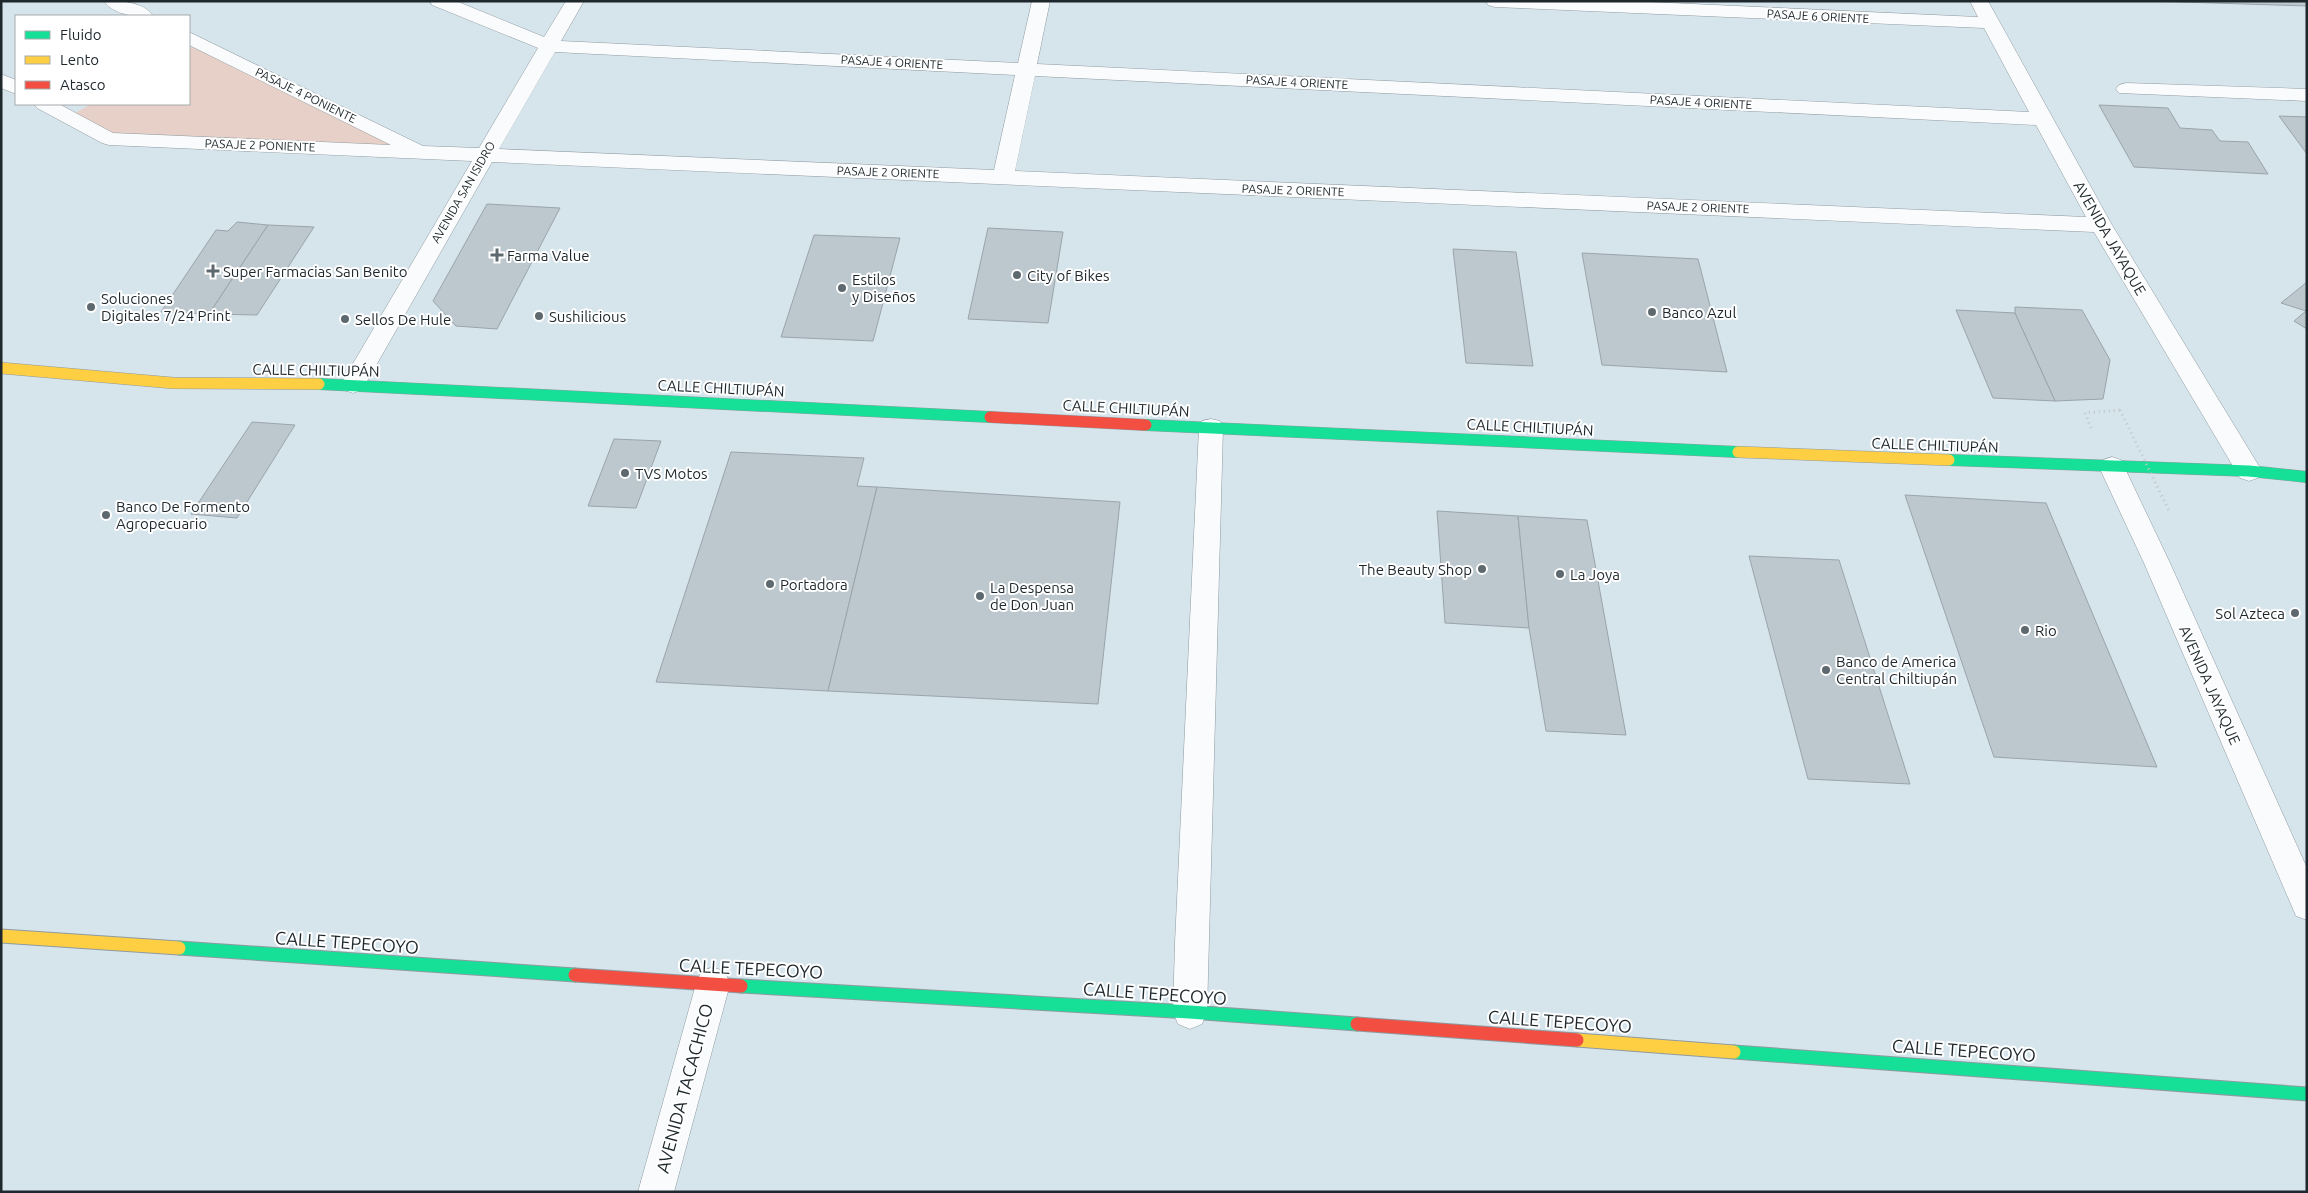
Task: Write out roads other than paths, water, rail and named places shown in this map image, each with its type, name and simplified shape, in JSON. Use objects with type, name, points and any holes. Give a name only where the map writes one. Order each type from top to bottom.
[{"type":"main road","name":"CALLE CHILTIUPÁN","points":[[1,368],[173,383],[353,384],[1211,428],[2112,467],[2249,471],[2307,477]]},
{"type":"main road","name":"CALLE CHILTIUPÁN","points":[[2249,471],[2307,468]]},
{"type":"main road","name":"CALLE TEPECOYO","points":[[1,936],[713,984],[1190,1012],[2307,1094]]},
{"type":"street","points":[[113,1],[142,15]]},
{"type":"street","name":"PASAJE 4 ORIENTE","points":[[439,1],[549,46],[2044,119]]},
{"type":"street","name":"AVENIDA SAN ISIDRO","points":[[353,384],[575,1]]},
{"type":"street","points":[[1003,177],[1041,1]]},
{"type":"street","name":"PASAJE 6 ORIENTE","points":[[1495,1],[1991,23]]},
{"type":"street","name":"AVENIDA JAYAQUE","points":[[1979,1],[2101,225],[2249,471]]},
{"type":"street","name":"PASAJE 4 PONIENTE","points":[[190,38],[423,152]]},
{"type":"street","points":[[1,80],[15,87]]},
{"type":"street","points":[[2126,89],[2307,95]]},
{"type":"street","name":"PASAJE 2 PONIENTE","points":[[46,105],[109,139],[485,155]]},
{"type":"street","name":"PASAJE 2 ORIENTE","points":[[485,155],[2101,225]]},
{"type":"street","points":[[1190,1012],[1211,428]]},
{"type":"street","name":"AVENIDA JAYAQUE","points":[[2112,467],[2157,563],[2307,905]]},
{"type":"street","name":"AVENIDA TACACHICO","points":[[656,1192],[713,984]]},
{"type":"place","name":"Farma Value","points":[[497,255]]},
{"type":"place","name":"Super Farmacias San Benito","points":[[213,271]]},
{"type":"place","name":"City of Bikes","points":[[1017,275]]},
{"type":"place","name":"Estilos y Diseños","points":[[842,288]]},
{"type":"place","name":"Soluciones Digitales 7/24 Print","points":[[91,307]]},
{"type":"place","name":"Banco Azul","points":[[1652,312]]},
{"type":"place","name":"Sushilicious","points":[[539,316]]},
{"type":"place","name":"Sellos De Hule","points":[[345,319]]},
{"type":"place","name":"TVS Motos","points":[[625,473]]},
{"type":"place","name":"Banco De Formento Agropecuario","points":[[106,515]]},
{"type":"place","name":"The Beauty Shop","points":[[1482,569]]},
{"type":"place","name":"La Joya","points":[[1560,574]]},
{"type":"place","name":"Portadora","points":[[770,584]]},
{"type":"place","name":"La Despensa de Don Juan","points":[[980,596]]},
{"type":"place","name":"Sol Azteca","points":[[2295,613]]},
{"type":"place","name":"Rio","points":[[2025,630]]},
{"type":"place","name":"Banco de America Central Chiltiupán","points":[[1826,670]]}]
